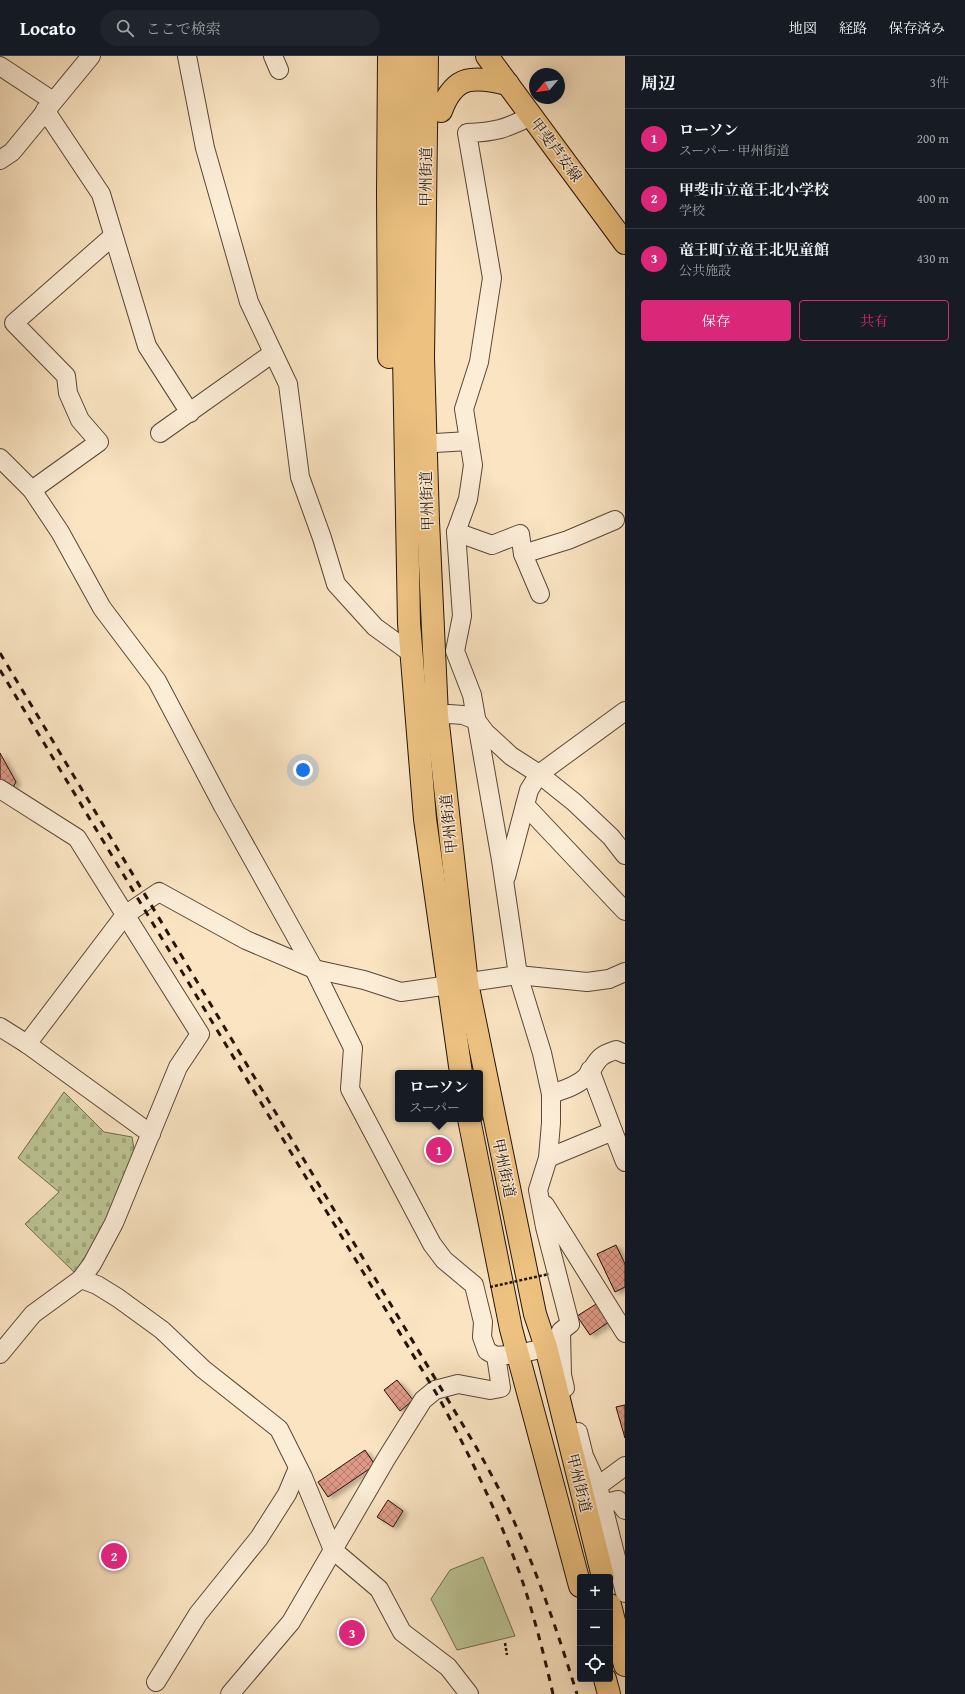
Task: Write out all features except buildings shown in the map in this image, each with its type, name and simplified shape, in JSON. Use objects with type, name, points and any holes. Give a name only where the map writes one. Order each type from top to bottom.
[{"type":"main road","name":"甲州街道","points":[[389,56],[388,336],[394,566],[409,623]]},
{"type":"main road","name":"甲州街道","points":[[406,56],[414,358],[428,521],[437,715],[458,985],[461,1070]]},
{"type":"main road","name":"甲州街道","points":[[427,56],[414,358],[409,623],[425,819],[458,985],[478,1070]]},
{"type":"main road","points":[[434,662],[441,624],[442,600],[435,443],[441,111],[440,56]]},
{"type":"main road","name":"甲斐芦安線","points":[[487,56],[625,243]]},
{"type":"main road","points":[[441,111],[446,96],[462,82],[471,79],[484,79],[508,84]]},
{"type":"main road","name":"甲州街道","points":[[483,1092],[535,1314],[589,1489],[603,1574]]},
{"type":"main road","name":"甲州街道","points":[[470,1122],[511,1329],[577,1575]]},
{"type":"main road","points":[[611,1610],[625,1665]]},
{"type":"main road","points":[[606,1682],[609,1694]]},
{"type":"street","points":[[0,160],[12,152],[49,105],[91,56]]},
{"type":"street","points":[[187,56],[205,148],[248,302],[288,384],[300,477],[322,538],[336,584],[376,627],[411,653]]},
{"type":"street","points":[[0,66],[49,105],[101,194],[147,346],[190,413]]},
{"type":"street","points":[[0,458],[32,490],[60,532],[102,608],[157,681],[222,806],[314,969],[353,1048],[350,1089],[432,1244],[444,1260],[474,1285],[483,1322],[482,1337],[487,1351],[496,1356],[518,1354],[554,1346],[561,1331],[570,1324],[538,1194],[548,1158],[551,1123],[551,1094],[542,1053],[518,975],[472,695],[455,652],[462,616],[456,532],[468,499],[472,465],[464,409],[479,362],[492,278],[467,133],[491,132],[507,128],[531,116]]},
{"type":"street","points":[[32,490],[99,442],[80,420],[68,393],[66,376],[14,323],[113,236]]},
{"type":"street","points":[[160,433],[274,353]]},
{"type":"street","points":[[435,443],[469,441]]},
{"type":"street","points":[[523,554],[568,540],[615,520]]},
{"type":"street","points":[[456,532],[492,545],[520,534],[523,554],[540,594]]},
{"type":"street","points":[[504,884],[529,790],[539,774],[625,711]]},
{"type":"street","points":[[437,715],[463,715],[476,720],[485,732],[511,756],[539,774],[574,802],[611,837],[625,855]]},
{"type":"street","points":[[0,789],[77,838],[200,1034],[178,1067],[114,1223],[92,1264],[81,1278],[33,1314],[0,1354]]},
{"type":"street","points":[[525,806],[625,911]]},
{"type":"street","points":[[27,1044],[125,915],[159,892],[246,940],[314,969],[364,980],[401,992],[458,985],[518,975],[587,982],[609,979],[625,972]]},
{"type":"street","points":[[0,1027],[27,1044],[151,1134]]},
{"type":"street","points":[[551,1094],[573,1086],[586,1077],[603,1054],[616,1050],[625,1054]]},
{"type":"street","points":[[590,1070],[625,1162]]},
{"type":"street","points":[[548,1158],[613,1131]]},
{"type":"street","points":[[538,1194],[625,1333]]},
{"type":"street","points":[[81,1278],[97,1285],[118,1298],[162,1330],[203,1369],[279,1429],[298,1468],[333,1550],[379,1589],[402,1632],[448,1666],[469,1694]]},
{"type":"street","points":[[561,1331],[562,1375],[584,1456],[589,1489],[602,1504],[625,1592]]},
{"type":"street","points":[[230,1694],[291,1622],[386,1459],[423,1400],[435,1390],[458,1384],[490,1390],[501,1388],[496,1356]]},
{"type":"street","points":[[589,1489],[625,1466]]},
{"type":"street","points":[[156,1682],[198,1614],[259,1538],[287,1494],[298,1468]]},
{"type":"street","points":[[602,1504],[618,1500],[625,1510]]},
{"type":"path","points":[[490,1288],[549,1274]]},
{"type":"path","points":[[505,1644],[506,1655]]},
{"type":"green space","points":[[64,1092],[104,1132],[132,1137],[136,1161],[110,1219],[75,1273],[25,1224],[59,1192],[18,1158]]},
{"type":"green space","points":[[483,1557],[515,1636],[457,1650],[431,1599],[450,1570]]},
{"type":"railway","points":[[0,653],[475,1445],[503,1497],[527,1550],[577,1694]]},
{"type":"railway","points":[[0,670],[439,1398],[483,1486],[521,1577],[553,1694]]},
{"type":"place","name":"ローソン","points":[[439,1150]]},
{"type":"place","name":"甲斐市立竜王北小学校","points":[[114,1556]]},
{"type":"place","name":"竜王町立竜王北児童館","points":[[352,1633]]}]
